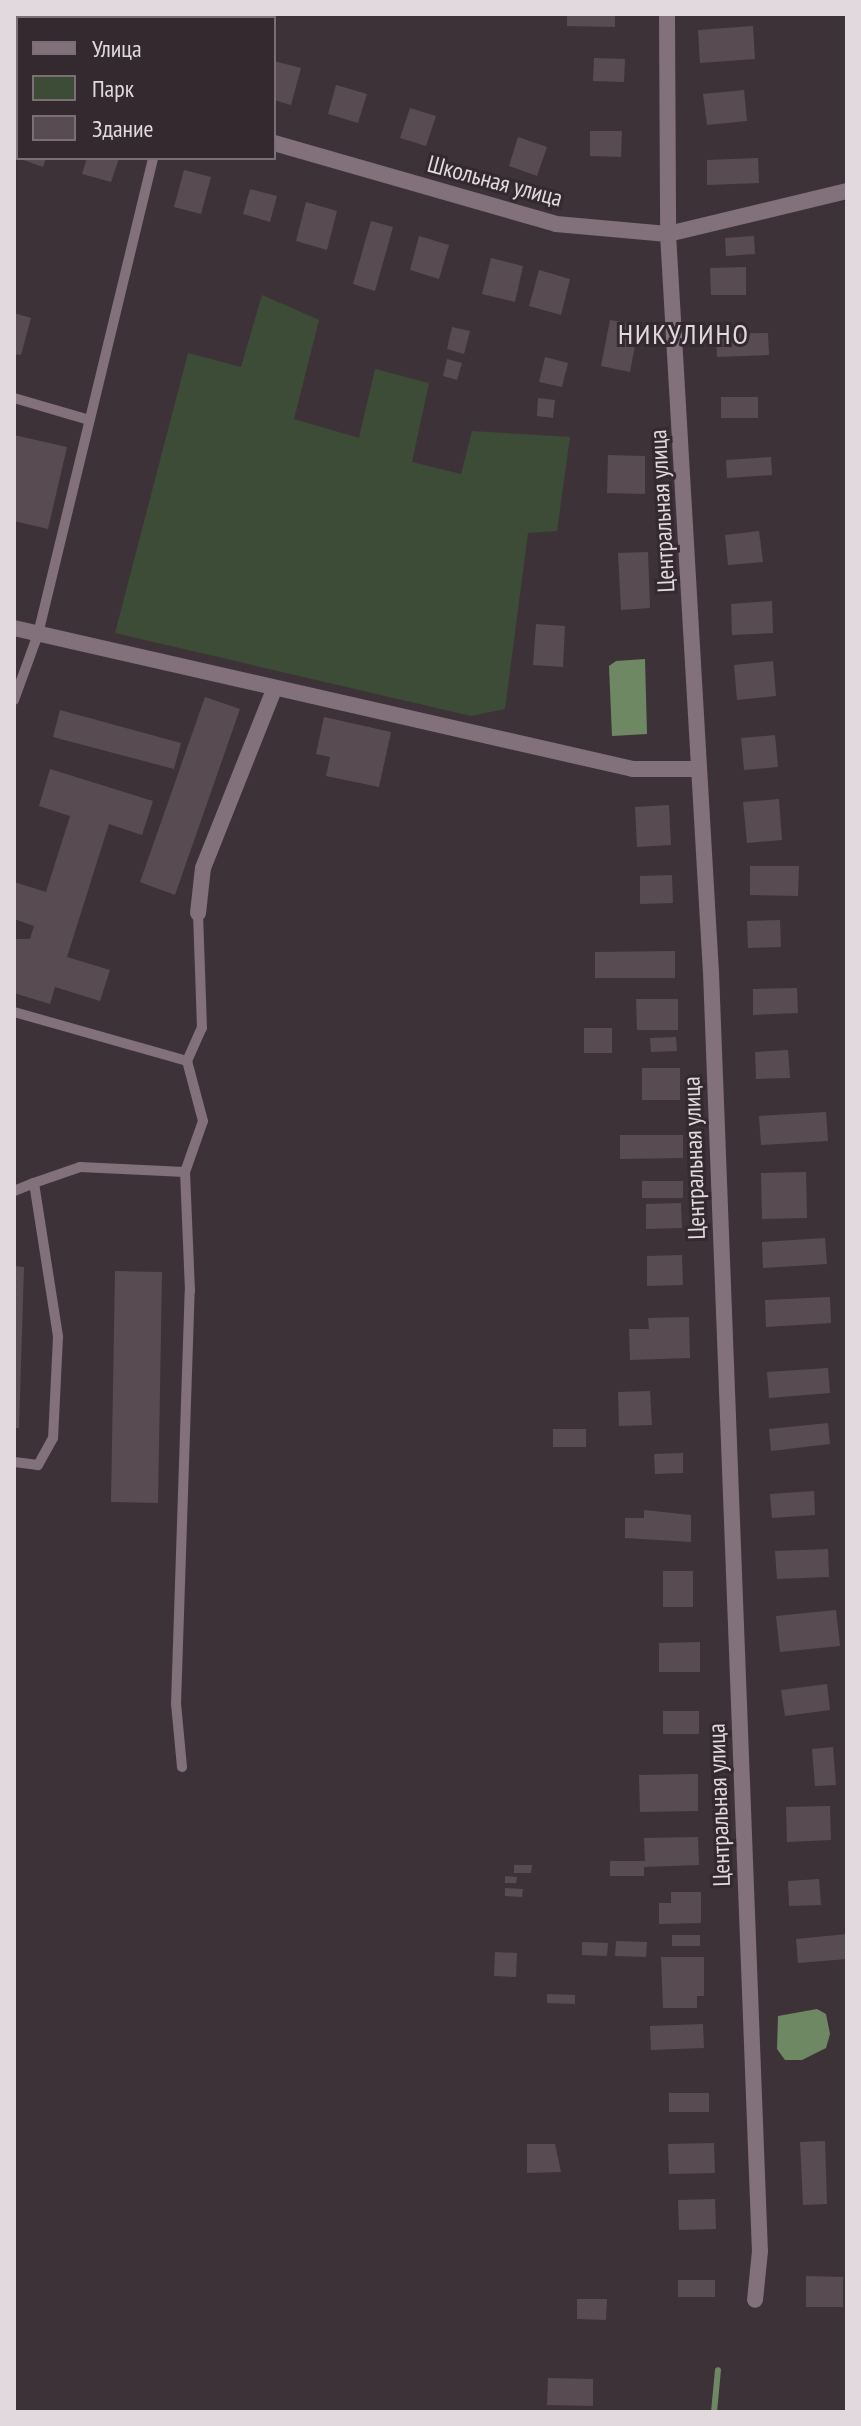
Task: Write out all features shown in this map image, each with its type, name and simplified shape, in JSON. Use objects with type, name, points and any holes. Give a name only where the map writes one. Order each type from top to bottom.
[{"type":"street","name":"Центральная улица","points":[[667,14],[668,234],[699,769],[760,2251],[755,2300]]},
{"type":"street","name":"Школьная улица","points":[[276,144],[556,224],[668,234],[847,191]]},
{"type":"street","points":[[14,628],[274,690],[633,769],[699,769]]},
{"type":"street","points":[[198,913],[203,868],[274,690]]},
{"type":"lane","points":[[14,700],[38,634],[153,160]]},
{"type":"lane","points":[[14,398],[89,420]]},
{"type":"lane","points":[[182,1767],[176,1704],[190,1291],[185,1172],[203,1121],[187,1061],[202,1028],[198,913]]},
{"type":"lane","points":[[14,1012],[187,1061]]},
{"type":"lane","points":[[14,1190],[80,1167],[185,1172]]},
{"type":"lane","points":[[14,1462],[38,1465],[53,1438],[58,1337],[34,1183]]},
{"type":"green space","points":[[262,295],[319,320],[294,419],[359,438],[375,369],[429,383],[412,462],[461,474],[472,431],[570,437],[557,531],[528,533],[505,709],[471,716],[115,633],[188,353],[241,367]]},
{"type":"shaded area","points":[[645,659],[647,734],[612,736],[609,666],[616,661]]},
{"type":"shaded area","points":[[817,2009],[826,2014],[830,2034],[826,2048],[802,2060],[785,2060],[777,2049],[778,2016]]},
{"type":"building","points":[[53,14],[93,14],[72,16]]},
{"type":"building","points":[[567,14],[615,14],[615,27],[567,26]]},
{"type":"building","points":[[753,26],[755,59],[700,63],[698,30]]},
{"type":"building","points":[[594,58],[625,59],[624,82],[593,81]]},
{"type":"building","points":[[276,62],[301,68],[291,105],[276,101]]},
{"type":"building","points":[[336,85],[367,94],[358,123],[328,114]]},
{"type":"building","points":[[744,90],[747,121],[707,125],[703,94]]},
{"type":"building","points":[[410,108],[436,116],[426,146],[400,138]]},
{"type":"building","points":[[590,131],[622,131],[621,157],[590,156]]},
{"type":"building","points":[[518,137],[547,147],[537,176],[509,166]]},
{"type":"building","points":[[758,158],[759,183],[707,185],[707,160]]},
{"type":"building","points":[[24,160],[45,160],[43,167]]},
{"type":"building","points":[[86,160],[118,160],[111,182],[82,174]]},
{"type":"building","points":[[184,170],[211,177],[201,214],[174,207]]},
{"type":"building","points":[[250,189],[277,196],[270,222],[243,214]]},
{"type":"building","points":[[306,202],[337,211],[327,250],[296,241]]},
{"type":"building","points":[[371,221],[393,227],[375,291],[353,284]]},
{"type":"building","points":[[419,236],[449,245],[439,279],[410,270]]},
{"type":"building","points":[[754,236],[755,254],[726,256],[725,238]]},
{"type":"building","points":[[491,258],[523,266],[515,302],[482,294]]},
{"type":"building","points":[[746,267],[746,295],[711,295],[710,268]]},
{"type":"building","points":[[539,270],[570,279],[561,315],[529,306]]},
{"type":"building","points":[[14,313],[31,318],[21,355],[14,354]]},
{"type":"building","points":[[610,320],[639,325],[630,372],[601,366]]},
{"type":"building","points":[[452,327],[470,331],[464,354],[447,349]]},
{"type":"building","points":[[768,333],[769,355],[717,357],[716,334]]},
{"type":"building","points":[[545,357],[568,363],[562,387],[539,382]]},
{"type":"building","points":[[447,359],[462,363],[457,380],[443,376]]},
{"type":"building","points":[[721,397],[758,397],[758,418],[721,418]]},
{"type":"building","points":[[538,398],[555,400],[553,418],[537,416]]},
{"type":"building","points":[[14,435],[67,447],[48,529],[14,521]]},
{"type":"building","points":[[608,455],[645,456],[645,494],[607,493]]},
{"type":"building","points":[[771,457],[772,475],[727,478],[726,460]]},
{"type":"building","points":[[759,531],[763,562],[728,565],[725,535]]},
{"type":"building","points":[[648,552],[650,608],[621,610],[618,553]]},
{"type":"building","points":[[772,601],[773,633],[732,635],[731,604]]},
{"type":"building","points":[[536,624],[565,626],[563,667],[533,665]]},
{"type":"building","points":[[773,661],[776,696],[737,700],[734,665]]},
{"type":"building","points":[[205,697],[240,709],[175,895],[140,882]]},
{"type":"building","points":[[60,710],[181,743],[174,769],[53,737]]},
{"type":"building","points":[[324,717],[391,732],[379,787],[326,776],[330,757],[316,754]]},
{"type":"building","points":[[775,735],[778,767],[744,770],[741,738]]},
{"type":"building","points":[[50,769],[153,801],[142,835],[109,824],[67,957],[110,970],[100,1001],[55,987],[50,1004],[14,993],[14,939],[30,939],[34,926],[14,919],[14,882],[46,892],[70,816],[39,806]]},
{"type":"building","points":[[779,799],[782,840],[747,843],[743,802]]},
{"type":"building","points":[[669,805],[671,845],[637,847],[635,807]]},
{"type":"building","points":[[750,866],[799,866],[798,896],[750,895]]},
{"type":"building","points":[[672,875],[673,903],[640,904],[640,876]]},
{"type":"building","points":[[780,920],[781,947],[748,948],[747,921]]},
{"type":"building","points":[[675,951],[675,978],[595,978],[595,952]]},
{"type":"building","points":[[797,988],[798,1013],[753,1015],[753,989]]},
{"type":"building","points":[[636,999],[678,999],[678,1030],[637,1030]]},
{"type":"building","points":[[584,1028],[612,1028],[612,1053],[584,1053]]},
{"type":"building","points":[[676,1037],[677,1051],[651,1052],[650,1038]]},
{"type":"building","points":[[788,1050],[790,1078],[756,1079],[755,1052]]},
{"type":"building","points":[[642,1068],[680,1068],[680,1100],[642,1100]]},
{"type":"building","points":[[826,1112],[828,1141],[761,1145],[759,1116]]},
{"type":"building","points":[[620,1135],[683,1135],[683,1158],[620,1159]]},
{"type":"building","points":[[806,1172],[807,1218],[762,1219],[761,1173]]},
{"type":"building","points":[[642,1181],[683,1181],[683,1198],[642,1198]]},
{"type":"building","points":[[681,1203],[682,1228],[646,1229],[646,1204]]},
{"type":"building","points":[[825,1238],[827,1264],[763,1268],[762,1242]]},
{"type":"building","points":[[682,1255],[683,1285],[647,1286],[647,1256]]},
{"type":"building","points":[[14,1266],[24,1267],[19,1428],[14,1428]]},
{"type":"building","points":[[115,1271],[162,1272],[158,1503],[111,1502]]},
{"type":"building","points":[[830,1297],[831,1323],[766,1327],[765,1300]]},
{"type":"building","points":[[689,1317],[690,1358],[630,1360],[629,1329],[649,1329],[648,1318]]},
{"type":"building","points":[[828,1368],[830,1393],[769,1398],[767,1372]]},
{"type":"building","points":[[650,1391],[652,1425],[619,1426],[618,1392]]},
{"type":"building","points":[[828,1423],[830,1444],[771,1451],[769,1429]]},
{"type":"building","points":[[553,1429],[586,1429],[586,1447],[553,1447]]},
{"type":"building","points":[[683,1453],[683,1473],[655,1474],[654,1454]]},
{"type":"building","points":[[814,1491],[815,1515],[772,1518],[770,1494]]},
{"type":"building","points":[[644,1510],[691,1515],[691,1542],[625,1538],[625,1518],[644,1518]]},
{"type":"building","points":[[828,1549],[829,1577],[777,1579],[775,1551]]},
{"type":"building","points":[[663,1571],[693,1571],[693,1607],[663,1607]]},
{"type":"building","points":[[836,1610],[840,1646],[780,1652],[776,1616]]},
{"type":"building","points":[[700,1642],[700,1672],[659,1672],[659,1643]]},
{"type":"building","points":[[827,1684],[830,1710],[785,1716],[781,1690]]},
{"type":"building","points":[[663,1711],[699,1711],[699,1734],[663,1734]]},
{"type":"building","points":[[833,1747],[836,1785],[815,1786],[812,1749]]},
{"type":"building","points":[[698,1774],[698,1811],[640,1812],[639,1775]]},
{"type":"building","points":[[830,1806],[831,1840],[787,1842],[786,1807]]},
{"type":"building","points":[[698,1837],[699,1865],[644,1867],[644,1876],[610,1876],[610,1861],[645,1861],[644,1838]]},
{"type":"building","points":[[514,1865],[532,1865],[531,1873],[514,1873]]},
{"type":"building","points":[[505,1876],[517,1877],[516,1883],[505,1883]]},
{"type":"building","points":[[819,1879],[821,1905],[789,1906],[788,1881]]},
{"type":"building","points":[[505,1888],[523,1889],[522,1897],[505,1896]]},
{"type":"building","points":[[671,1892],[701,1892],[701,1923],[659,1924],[659,1903],[671,1903]]},
{"type":"building","points":[[847,1934],[847,1959],[798,1963],[796,1939]]},
{"type":"building","points":[[672,1935],[700,1935],[700,1946],[672,1946]]},
{"type":"building","points":[[616,1941],[647,1942],[646,1957],[615,1956]]},
{"type":"building","points":[[582,1942],[608,1943],[607,1956],[582,1955]]},
{"type":"building","points":[[495,1952],[517,1953],[516,1977],[494,1976]]},
{"type":"building","points":[[661,1957],[704,1957],[704,1996],[697,1996],[697,2008],[663,2008]]},
{"type":"building","points":[[547,1994],[575,1995],[575,2004],[547,2003]]},
{"type":"building","points":[[703,2024],[704,2048],[651,2050],[650,2026]]},
{"type":"building","points":[[669,2093],[709,2093],[709,2112],[669,2112]]},
{"type":"building","points":[[825,2141],[827,2204],[803,2205],[800,2142]]},
{"type":"building","points":[[714,2143],[715,2173],[669,2174],[668,2144]]},
{"type":"building","points":[[527,2144],[555,2144],[561,2172],[527,2173]]},
{"type":"building","points":[[715,2199],[716,2229],[679,2230],[678,2200]]},
{"type":"building","points":[[806,2276],[843,2277],[843,2307],[806,2307]]},
{"type":"building","points":[[678,2280],[715,2280],[715,2297],[678,2297]]},
{"type":"building","points":[[577,2299],[607,2299],[606,2320],[577,2319]]},
{"type":"building","points":[[548,2378],[593,2379],[593,2406],[547,2405]]},
{"type":"waterway","points":[[714,2412],[718,2370]]},
{"type":"district","name":"НИКУЛИНО","points":[[684,334]]}]
